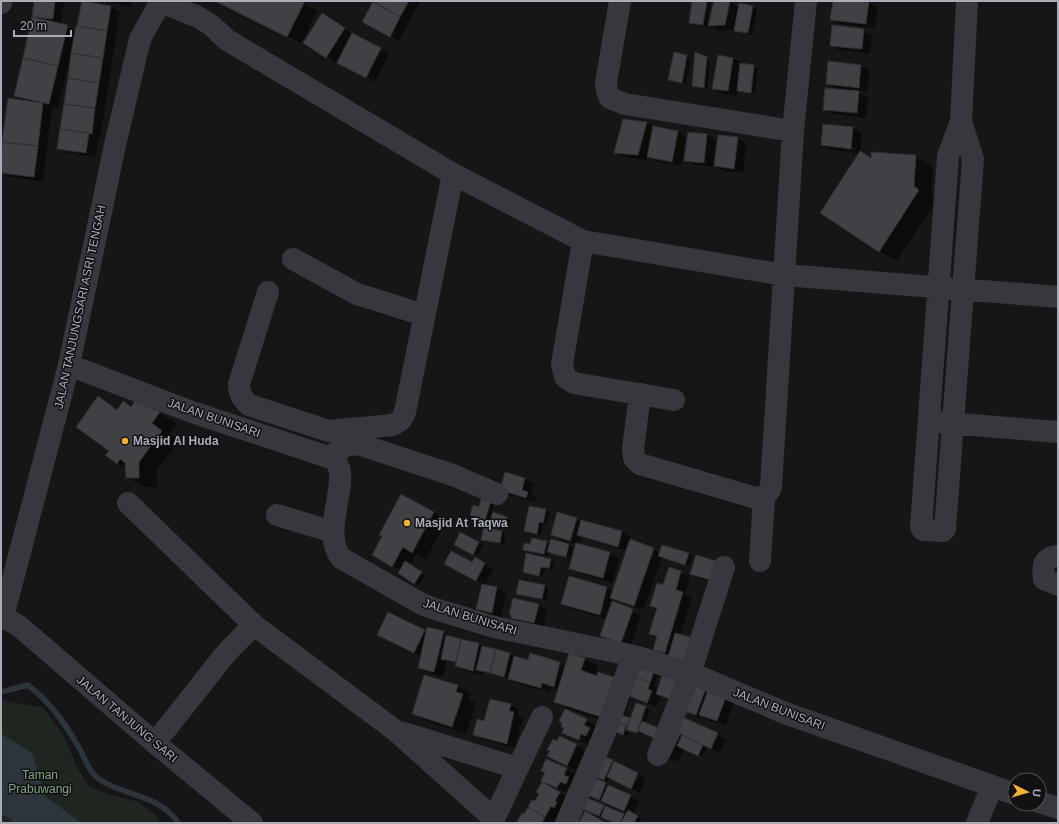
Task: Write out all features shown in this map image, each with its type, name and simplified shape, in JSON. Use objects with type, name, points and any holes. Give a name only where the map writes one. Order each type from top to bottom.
[{"type":"street","points":[[620,1],[606,83],[610,98],[626,104],[794,131]]},
{"type":"street","points":[[640,394],[633,449],[634,458],[640,464],[756,498],[764,497],[769,493],[771,487],[794,131],[806,1]]},
{"type":"street","points":[[961,121],[973,160],[945,529],[943,531],[933,531],[923,530],[921,528],[948,156],[961,121],[967,1]]},
{"type":"street","points":[[164,3],[211,24],[226,40],[453,174],[583,241],[784,275],[939,286],[1058,297]]},
{"type":"street","name":"JALAN TANJUNGSARI ASRI TENGAH","points":[[2,616],[69,365],[115,145],[140,39],[164,3]]},
{"type":"street","points":[[268,292],[239,384],[239,393],[243,400],[249,405],[329,431],[393,425],[402,420],[405,412],[453,174]]},
{"type":"street","points":[[583,241],[562,364],[565,377],[574,383],[674,400]]},
{"type":"street","points":[[292,259],[356,294],[424,315]]},
{"type":"street","name":"JALAN BUNISARI","points":[[69,365],[192,412],[328,457],[336,463],[340,474],[332,532],[336,551],[341,558],[420,603],[494,627],[633,656],[690,674],[785,714],[1007,791]]},
{"type":"street","points":[[929,422],[1058,432]]},
{"type":"street","points":[[328,457],[349,444],[361,446],[453,475],[497,494]]},
{"type":"street","points":[[760,561],[764,497]]},
{"type":"street","points":[[128,502],[254,625],[396,731],[493,821],[542,717]]},
{"type":"street","points":[[277,515],[332,532]]},
{"type":"street","points":[[1058,556],[1050,557],[1045,560],[1043,572],[1044,579],[1058,585]]},
{"type":"street","points":[[658,755],[690,674],[724,567]]},
{"type":"street","name":"JALAN TANJUNG SARI","points":[[2,616],[19,626],[155,743],[252,823]]},
{"type":"street","points":[[155,743],[227,652],[254,625]]},
{"type":"street","points":[[566,823],[604,735],[633,656]]},
{"type":"street","points":[[396,731],[517,768]]},
{"type":"street","points":[[977,823],[992,786]]},
{"type":"green space","name":"Taman Prabuwangi","points":[[1,700],[44,708],[64,736],[77,768],[89,786],[111,795],[138,802],[156,815],[160,823],[1,823]]},
{"type":"shaded area","points":[[1,734],[32,753],[45,796],[81,823],[14,823],[1,813]]},
{"type":"building","points":[[34,1],[55,1],[53,19],[32,17]]},
{"type":"building","points":[[82,1],[111,6],[107,31],[77,26]]},
{"type":"building","points":[[215,1],[300,1],[304,3],[287,37]]},
{"type":"building","points":[[373,1],[409,1],[400,17]]},
{"type":"building","points":[[692,1],[707,1],[703,25],[689,23]]},
{"type":"building","points":[[714,1],[730,1],[725,25],[708,26]]},
{"type":"building","points":[[833,1],[869,1],[866,24],[830,20]]},
{"type":"building","points":[[373,2],[400,17],[390,37],[362,22]]},
{"type":"building","points":[[739,3],[753,6],[748,33],[734,31]]},
{"type":"building","points":[[322,13],[345,28],[326,58],[303,43]]},
{"type":"building","points":[[32,17],[68,25],[58,66],[23,58]]},
{"type":"building","points":[[832,25],[864,29],[862,49],[830,46]]},
{"type":"building","points":[[76,26],[107,31],[103,58],[71,53]]},
{"type":"building","points":[[352,33],[381,48],[366,78],[337,63]]},
{"type":"building","points":[[674,52],[687,55],[682,83],[668,80]]},
{"type":"building","points":[[695,52],[707,57],[704,88],[692,86]]},
{"type":"building","points":[[71,53],[103,58],[99,83],[68,78]]},
{"type":"building","points":[[718,55],[733,58],[728,91],[712,89]]},
{"type":"building","points":[[23,58],[58,66],[49,104],[14,96]]},
{"type":"building","points":[[828,61],[861,65],[859,88],[826,84]]},
{"type":"building","points":[[740,63],[754,65],[751,93],[737,91]]},
{"type":"building","points":[[68,78],[99,83],[95,108],[64,104]]},
{"type":"building","points":[[825,88],[859,91],[857,113],[823,110]]},
{"type":"building","points":[[8,98],[43,103],[38,146],[2,142]]},
{"type":"building","points":[[64,104],[95,108],[92,134],[60,129]]},
{"type":"building","points":[[623,119],[647,122],[638,155],[614,153]]},
{"type":"building","points":[[823,124],[853,127],[851,149],[821,145]]},
{"type":"building","points":[[653,126],[678,131],[672,162],[647,157]]},
{"type":"building","points":[[60,129],[89,133],[86,153],[57,149]]},
{"type":"building","points":[[688,132],[707,134],[704,163],[684,161]]},
{"type":"building","points":[[718,135],[738,137],[734,169],[714,166]]},
{"type":"building","points":[[2,142],[38,146],[34,177],[1,173]]},
{"type":"building","points":[[860,151],[871,158],[871,152],[916,155],[914,186],[919,190],[879,252],[820,213]]},
{"type":"building","name":"Masjid Al Huda","points":[[98,396],[117,410],[123,401],[131,407],[135,401],[160,412],[152,423],[162,431],[139,462],[139,478],[126,478],[125,463],[120,459],[117,464],[105,455],[109,451],[76,427]]},
{"type":"building","points":[[505,472],[525,478],[522,490],[528,492],[526,498],[500,490]]},
{"type":"building","points":[[483,492],[493,495],[485,520],[470,515],[473,505],[479,507]]},
{"type":"building","name":"Masjid At Taqwa","points":[[401,494],[434,512],[412,553],[403,547],[392,567],[372,555],[382,536],[379,535]]},
{"type":"building","points":[[529,506],[546,509],[543,523],[539,522],[537,534],[524,531]]},
{"type":"building","points":[[493,512],[507,517],[504,528],[489,523]]},
{"type":"building","points":[[557,512],[577,518],[570,541],[551,535]]},
{"type":"building","points":[[581,520],[622,531],[618,547],[577,535]]},
{"type":"building","points":[[484,527],[502,531],[500,543],[481,540]]},
{"type":"building","points":[[460,532],[479,542],[473,555],[454,545]]},
{"type":"building","points":[[532,538],[547,541],[544,554],[523,550],[524,543],[530,544]]},
{"type":"building","points":[[551,539],[569,544],[566,557],[547,552]]},
{"type":"building","points":[[630,539],[654,548],[634,606],[610,598]]},
{"type":"building","points":[[576,543],[610,552],[603,578],[569,569]]},
{"type":"building","points":[[662,545],[689,553],[685,565],[658,556]]},
{"type":"building","points":[[451,551],[472,562],[475,557],[485,563],[476,581],[444,564]]},
{"type":"building","points":[[526,553],[551,559],[549,568],[541,567],[539,576],[523,572]]},
{"type":"building","points":[[696,555],[722,563],[717,582],[690,574]]},
{"type":"building","points":[[405,561],[422,572],[414,584],[398,573]]},
{"type":"building","points":[[669,567],[681,571],[676,590],[683,592],[665,653],[653,650],[657,636],[649,634],[657,608],[650,606],[657,583],[663,585]]},
{"type":"building","points":[[569,576],[607,587],[600,615],[561,604]]},
{"type":"building","points":[[519,580],[545,585],[542,599],[516,594]]},
{"type":"building","points":[[482,584],[497,587],[492,613],[476,609]]},
{"type":"building","points":[[513,598],[539,604],[534,623],[511,618],[511,615],[509,615]]},
{"type":"building","points":[[612,601],[633,609],[621,643],[600,636]]},
{"type":"building","points":[[388,612],[425,630],[414,653],[377,635]]},
{"type":"building","points":[[427,627],[444,631],[434,672],[418,668]]},
{"type":"building","points":[[675,633],[697,639],[689,667],[667,660]]},
{"type":"building","points":[[446,635],[461,639],[456,662],[441,659]]},
{"type":"building","points":[[461,639],[479,643],[473,671],[455,666]]},
{"type":"building","points":[[482,646],[496,649],[490,673],[476,670]]},
{"type":"building","points":[[496,649],[510,653],[504,677],[490,673]]},
{"type":"building","points":[[530,653],[560,662],[554,687],[542,683],[541,688],[508,679],[514,656],[528,660]]},
{"type":"building","points":[[569,653],[585,658],[581,670],[597,676],[598,672],[620,679],[608,719],[554,702]]},
{"type":"building","points":[[639,666],[654,671],[650,683],[635,677]]},
{"type":"building","points":[[663,673],[686,681],[678,702],[656,694]]},
{"type":"building","points":[[424,675],[458,685],[456,692],[463,694],[452,727],[412,714]]},
{"type":"building","points":[[633,676],[650,683],[648,689],[652,691],[647,703],[627,695]]},
{"type":"building","points":[[690,682],[706,688],[696,715],[680,710]]},
{"type":"building","points":[[709,688],[727,694],[717,721],[699,715]]},
{"type":"building","points":[[490,699],[511,704],[509,711],[514,712],[507,744],[473,735],[477,719],[484,721]]},
{"type":"building","points":[[636,703],[646,706],[637,733],[626,730]]},
{"type":"building","points":[[565,709],[587,719],[584,725],[590,728],[586,736],[581,734],[579,740],[562,733],[564,728],[561,727],[562,723],[559,721]]},
{"type":"building","points":[[614,713],[630,718],[627,726],[612,721]]},
{"type":"building","points":[[678,715],[718,733],[711,749],[680,734],[669,758],[660,754]]},
{"type":"building","points":[[612,721],[626,726],[623,735],[609,729]]},
{"type":"building","points":[[642,721],[663,730],[659,740],[638,731]]},
{"type":"building","points":[[682,735],[703,745],[698,756],[677,746]]},
{"type":"building","points":[[559,736],[577,744],[567,766],[547,756],[550,751],[547,750],[553,739],[557,741]]},
{"type":"building","points":[[599,754],[613,760],[604,780],[590,774]]},
{"type":"building","points":[[546,759],[567,768],[564,775],[569,777],[566,784],[560,782],[557,788],[541,781],[545,772],[541,771]]},
{"type":"building","points":[[614,761],[638,773],[631,789],[607,777]]},
{"type":"building","points":[[592,776],[606,783],[599,800],[584,793]]},
{"type":"building","points":[[542,782],[560,792],[555,801],[557,802],[554,808],[551,806],[545,817],[528,807],[532,800],[535,801],[539,794],[536,792]]},
{"type":"building","points":[[608,785],[631,795],[624,811],[601,801]]},
{"type":"building","points":[[587,798],[604,805],[599,816],[583,809]]},
{"type":"building","points":[[605,806],[624,814],[620,823],[615,823],[601,817]]},
{"type":"building","points":[[528,807],[545,817],[542,823],[516,823]]},
{"type":"building","points":[[628,810],[638,816],[634,823],[621,823]]},
{"type":"building","points":[[585,811],[606,823],[579,823]]},
{"type":"waterway","points":[[1,692],[28,685],[50,705],[68,729],[89,768],[95,776],[109,785],[162,806],[178,823]]},
{"type":"place","name":"Masjid Al Huda","points":[[125,441]]},
{"type":"place","name":"Masjid At Taqwa","points":[[407,523]]}]
